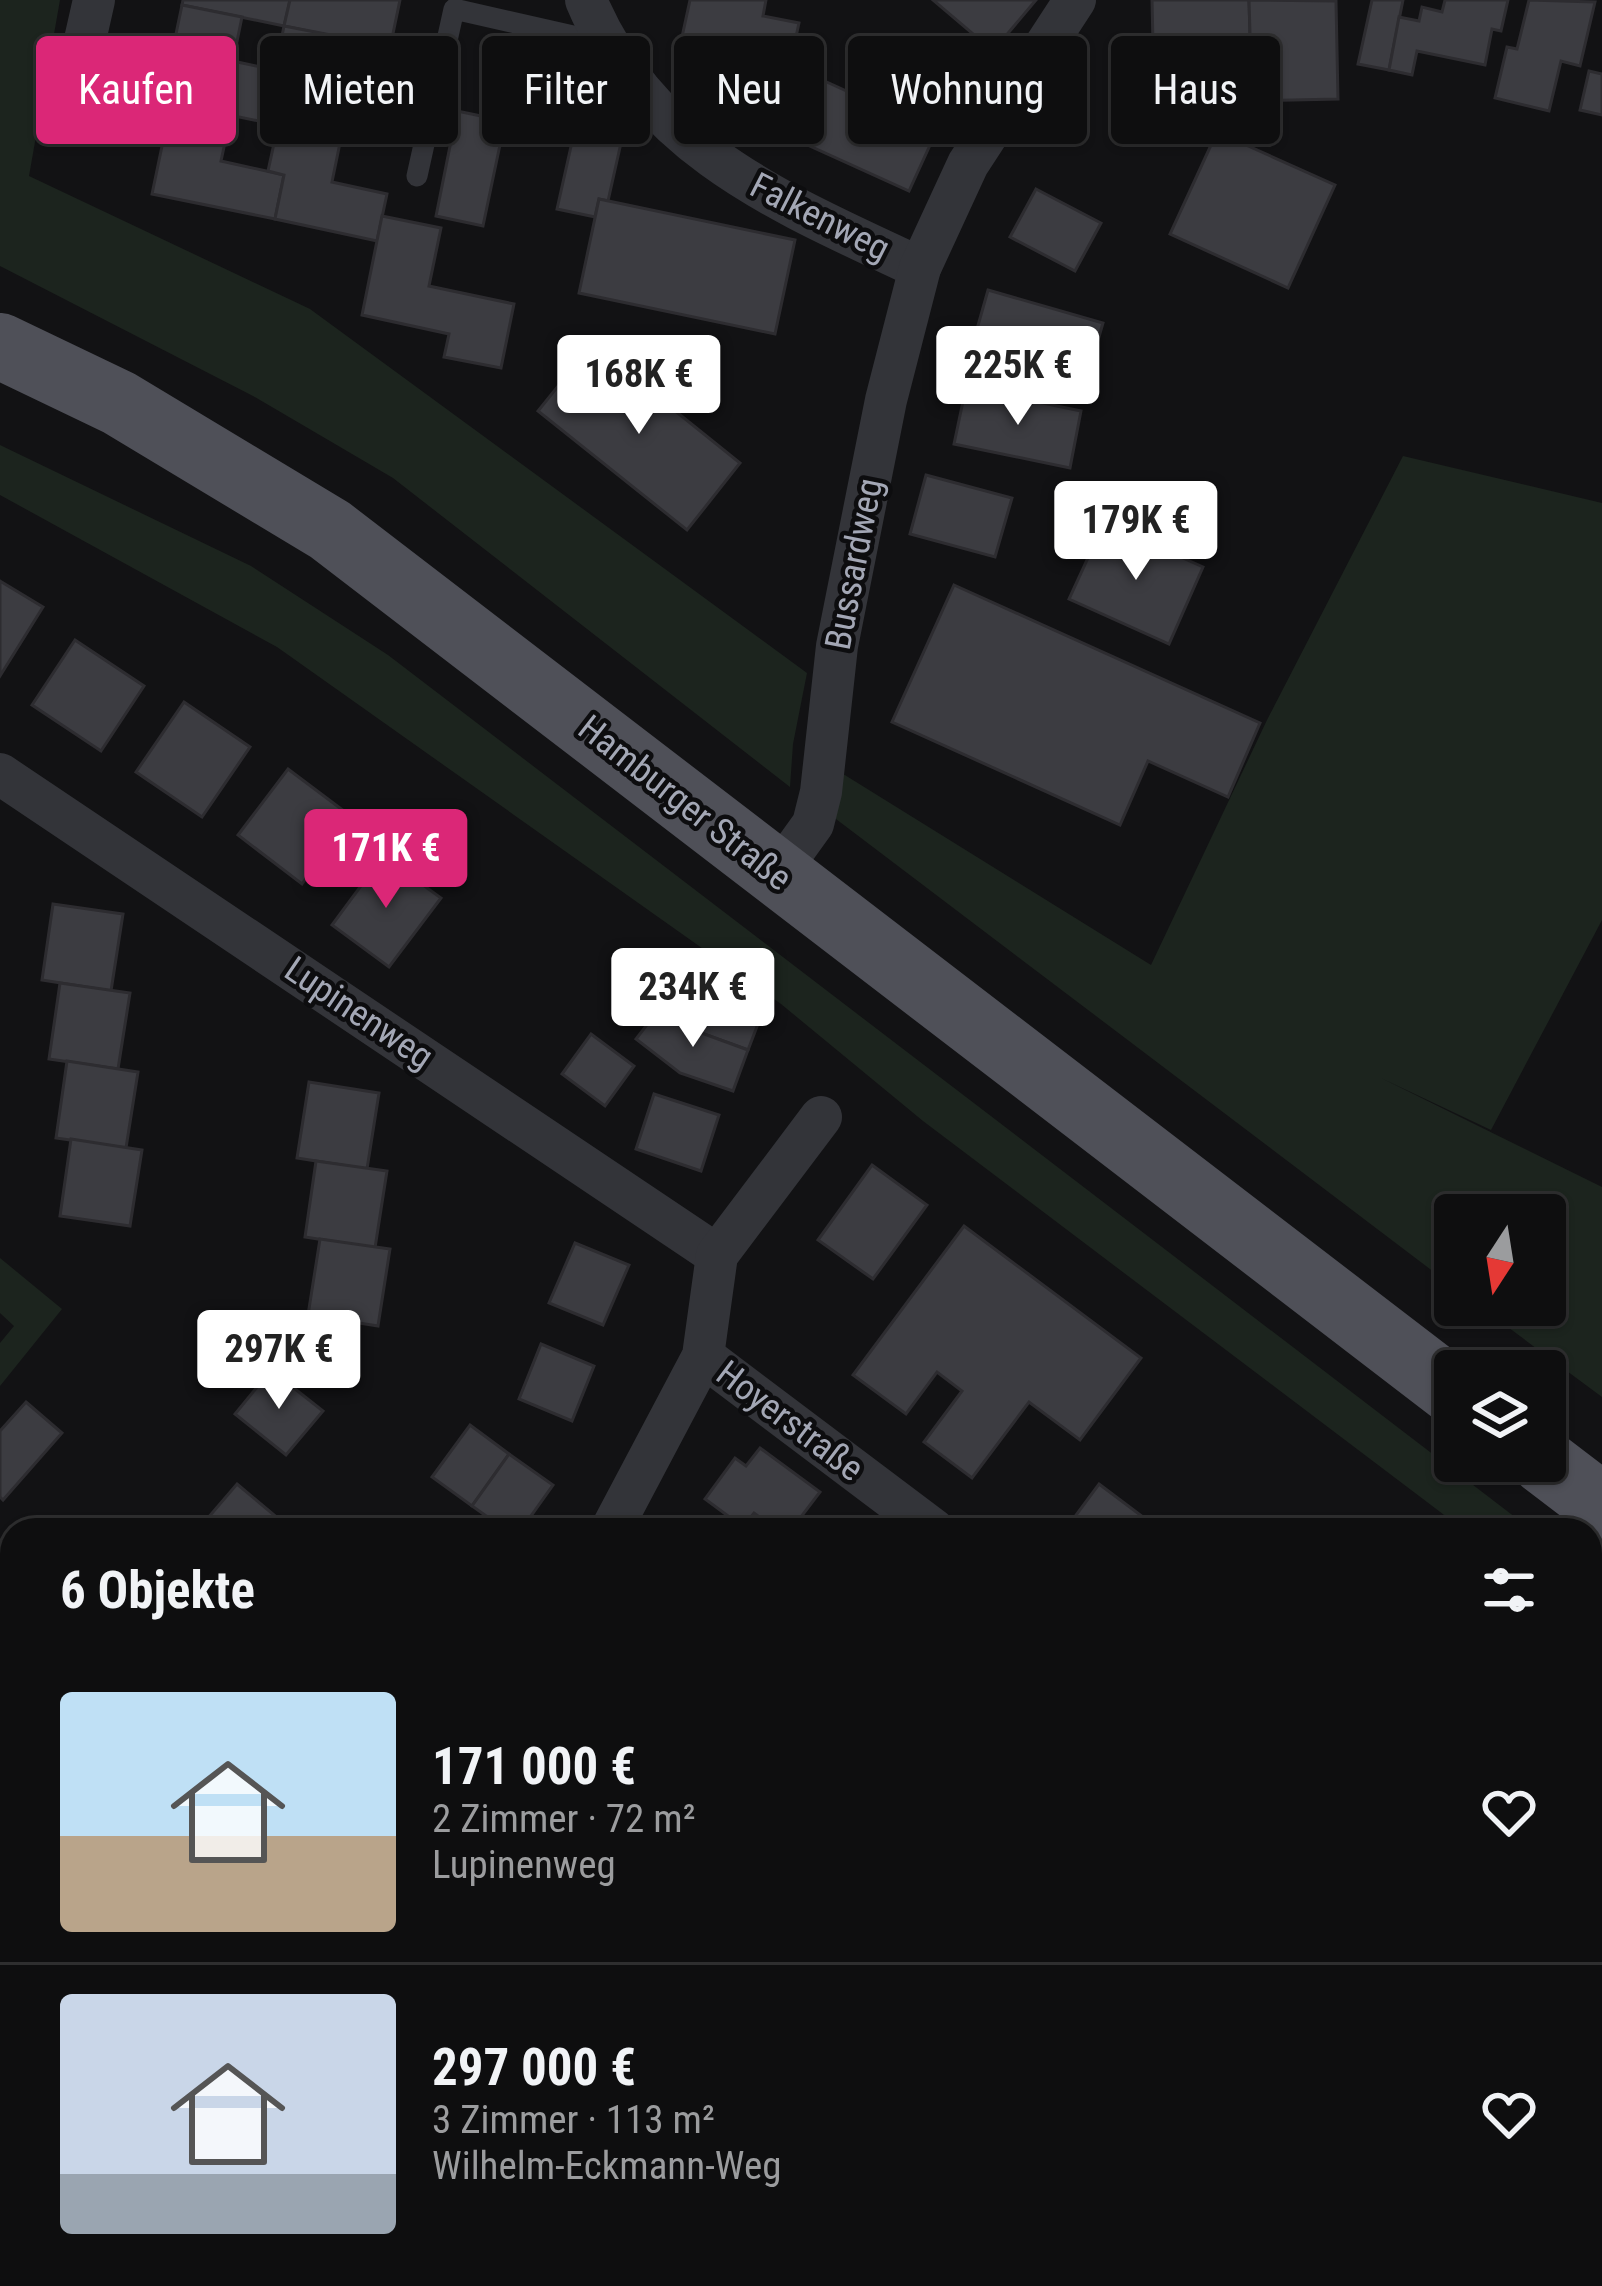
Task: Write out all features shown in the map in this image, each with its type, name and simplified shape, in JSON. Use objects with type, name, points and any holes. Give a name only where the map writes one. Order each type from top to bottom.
[{"type":"main road","name":"Hamburger Straße","points":[[0,346],[119,403],[330,530],[1434,1378]]},
{"type":"main road","points":[[1566,1479],[1602,1506]]},
{"type":"street","points":[[86,36],[94,0]]},
{"type":"street","name":"Falkenweg","points":[[586,0],[601,36]]},
{"type":"street","name":"Bussardweg","points":[[777,874],[813,824],[821,793],[836,646],[886,400],[920,268],[968,164],[1075,0]]},
{"type":"street","name":"Falkenweg","points":[[650,101],[718,161],[781,202],[920,268]]},
{"type":"street","name":"Lupinenweg","points":[[0,774],[717,1255]]},
{"type":"street","points":[[617,1518],[703,1356],[717,1255],[821,1117]]},
{"type":"street","name":"Hoyerstraße","points":[[703,1356],[918,1518]]},
{"type":"lane","points":[[417,176],[454,9],[573,36]]},
{"type":"shaded area","points":[[0,0],[60,0],[54,36],[36,36],[36,136],[29,176],[310,309],[807,673],[790,787],[393,478],[253,396],[0,266]]},
{"type":"shaded area","points":[[0,445],[251,566],[388,655],[1434,1455],[1434,1482],[1469,1482],[1516,1518],[1448,1518],[923,1121],[781,1004],[277,647],[0,495]]},
{"type":"shaded area","points":[[1403,456],[1602,503],[1602,920],[1491,1130],[1381,1078],[1602,1187],[1602,1397],[1566,1370],[1566,1350],[1539,1350],[1506,1326],[1566,1326],[1566,1194],[1434,1194],[1434,1272],[832,816],[840,772],[1151,965],[1267,720]]},
{"type":"shaded area","points":[[0,1258],[62,1309],[0,1386],[0,1343],[14,1326],[0,1313]]},
{"type":"building","points":[[183,0],[290,0],[284,26],[182,5]]},
{"type":"building","points":[[290,0],[400,0],[392,36],[332,36],[284,26]]},
{"type":"building","points":[[690,0],[766,0],[763,16],[799,23],[796,36],[682,36]]},
{"type":"building","points":[[933,0],[1036,0],[1006,36],[975,36]]},
{"type":"building","points":[[1152,0],[1249,0],[1250,36],[1153,36]]},
{"type":"building","points":[[1249,0],[1336,1],[1338,99],[1280,100],[1280,36],[1250,36]]},
{"type":"building","points":[[1372,0],[1403,0],[1389,70],[1358,64]]},
{"type":"building","points":[[1445,0],[1508,0],[1501,31],[1492,29],[1485,65],[1417,51],[1412,75],[1389,70],[1399,17],[1419,21],[1422,7],[1442,12]]},
{"type":"building","points":[[1529,0],[1595,2],[1580,66],[1561,61],[1549,111],[1495,98],[1507,47],[1517,49]]},
{"type":"building","points":[[182,5],[242,17],[236,46],[236,36],[176,36]]},
{"type":"building","points":[[284,26],[336,36],[282,36]]},
{"type":"building","points":[[236,62],[260,67],[260,121],[236,116]]},
{"type":"building","points":[[1589,71],[1602,74],[1602,115],[1580,110]]},
{"type":"building","points":[[824,81],[848,92],[848,144],[931,144],[909,191],[805,144],[824,144]]},
{"type":"building","points":[[458,111],[482,116],[482,144],[500,144],[483,226],[436,216],[450,144],[458,144]]},
{"type":"building","points":[[162,144],[225,144],[221,161],[284,175],[275,219],[152,194]]},
{"type":"building","points":[[274,144],[340,144],[332,182],[387,194],[377,241],[275,219],[284,175],[268,171]]},
{"type":"building","points":[[572,144],[621,144],[608,201],[599,199],[595,217],[557,209]]},
{"type":"building","points":[[1211,144],[1244,144],[1335,185],[1288,288],[1170,234]]},
{"type":"building","points":[[1036,189],[1101,223],[1075,271],[1010,237]]},
{"type":"building","points":[[599,199],[795,240],[775,334],[579,293]]},
{"type":"building","points":[[382,216],[441,228],[429,286],[514,304],[501,368],[444,357],[449,334],[362,315]]},
{"type":"building","points":[[988,290],[1103,323],[1090,368],[975,336]]},
{"type":"building","points":[[592,344],[740,463],[687,530],[538,411]]},
{"type":"building","points":[[966,387],[1081,411],[1070,468],[954,444]]},
{"type":"building","points":[[926,475],[1012,498],[995,557],[910,534]]},
{"type":"building","points":[[1104,523],[1203,567],[1169,644],[1069,599]]},
{"type":"building","points":[[0,581],[43,607],[0,676]]},
{"type":"building","points":[[954,585],[1260,723],[1228,797],[1148,761],[1120,825],[892,722]]},
{"type":"building","points":[[75,640],[144,686],[101,751],[32,705]]},
{"type":"building","points":[[184,702],[250,747],[202,817],[136,772]]},
{"type":"building","points":[[288,769],[352,817],[302,884],[238,835]]},
{"type":"building","points":[[383,856],[441,898],[389,967],[332,925]]},
{"type":"building","points":[[53,904],[123,914],[111,991],[42,980]]},
{"type":"building","points":[[707,980],[766,1003],[748,1050],[693,1030],[670,1009],[689,985],[702,994]]},
{"type":"building","points":[[60,983],[130,993],[118,1069],[49,1059]]},
{"type":"building","points":[[663,1004],[693,1030],[748,1050],[733,1091],[680,1073],[636,1039]]},
{"type":"building","points":[[591,1034],[634,1066],[605,1106],[562,1074]]},
{"type":"building","points":[[67,1061],[138,1072],[126,1148],[56,1138]]},
{"type":"building","points":[[309,1082],[379,1093],[367,1169],[297,1158]]},
{"type":"building","points":[[654,1094],[719,1115],[701,1171],[636,1149]]},
{"type":"building","points":[[71,1139],[142,1150],[130,1226],[60,1216]]},
{"type":"building","points":[[316,1161],[387,1171],[375,1248],[305,1237]]},
{"type":"building","points":[[872,1165],[927,1205],[873,1279],[818,1240]]},
{"type":"building","points":[[964,1226],[1141,1358],[1080,1440],[1029,1402],[972,1478],[924,1442],[962,1391],[937,1372],[906,1414],[853,1375]]},
{"type":"building","points":[[320,1239],[390,1249],[378,1326],[308,1315]]},
{"type":"building","points":[[575,1243],[629,1265],[603,1325],[549,1303]]},
{"type":"building","points":[[541,1344],[594,1366],[572,1421],[519,1399]]},
{"type":"building","points":[[271,1370],[323,1411],[286,1455],[235,1414]]},
{"type":"building","points":[[26,1402],[62,1433],[3,1500],[0,1431]]},
{"type":"building","points":[[470,1425],[509,1454],[472,1506],[432,1477]]},
{"type":"building","points":[[760,1448],[820,1492],[800,1518],[761,1518],[754,1513],[750,1518],[731,1518],[705,1499],[735,1458],[746,1466]]},
{"type":"building","points":[[509,1454],[553,1485],[530,1518],[489,1518],[472,1506]]},
{"type":"building","points":[[237,1484],[278,1518],[208,1518]]},
{"type":"building","points":[[1099,1484],[1144,1518],[1074,1518]]}]
